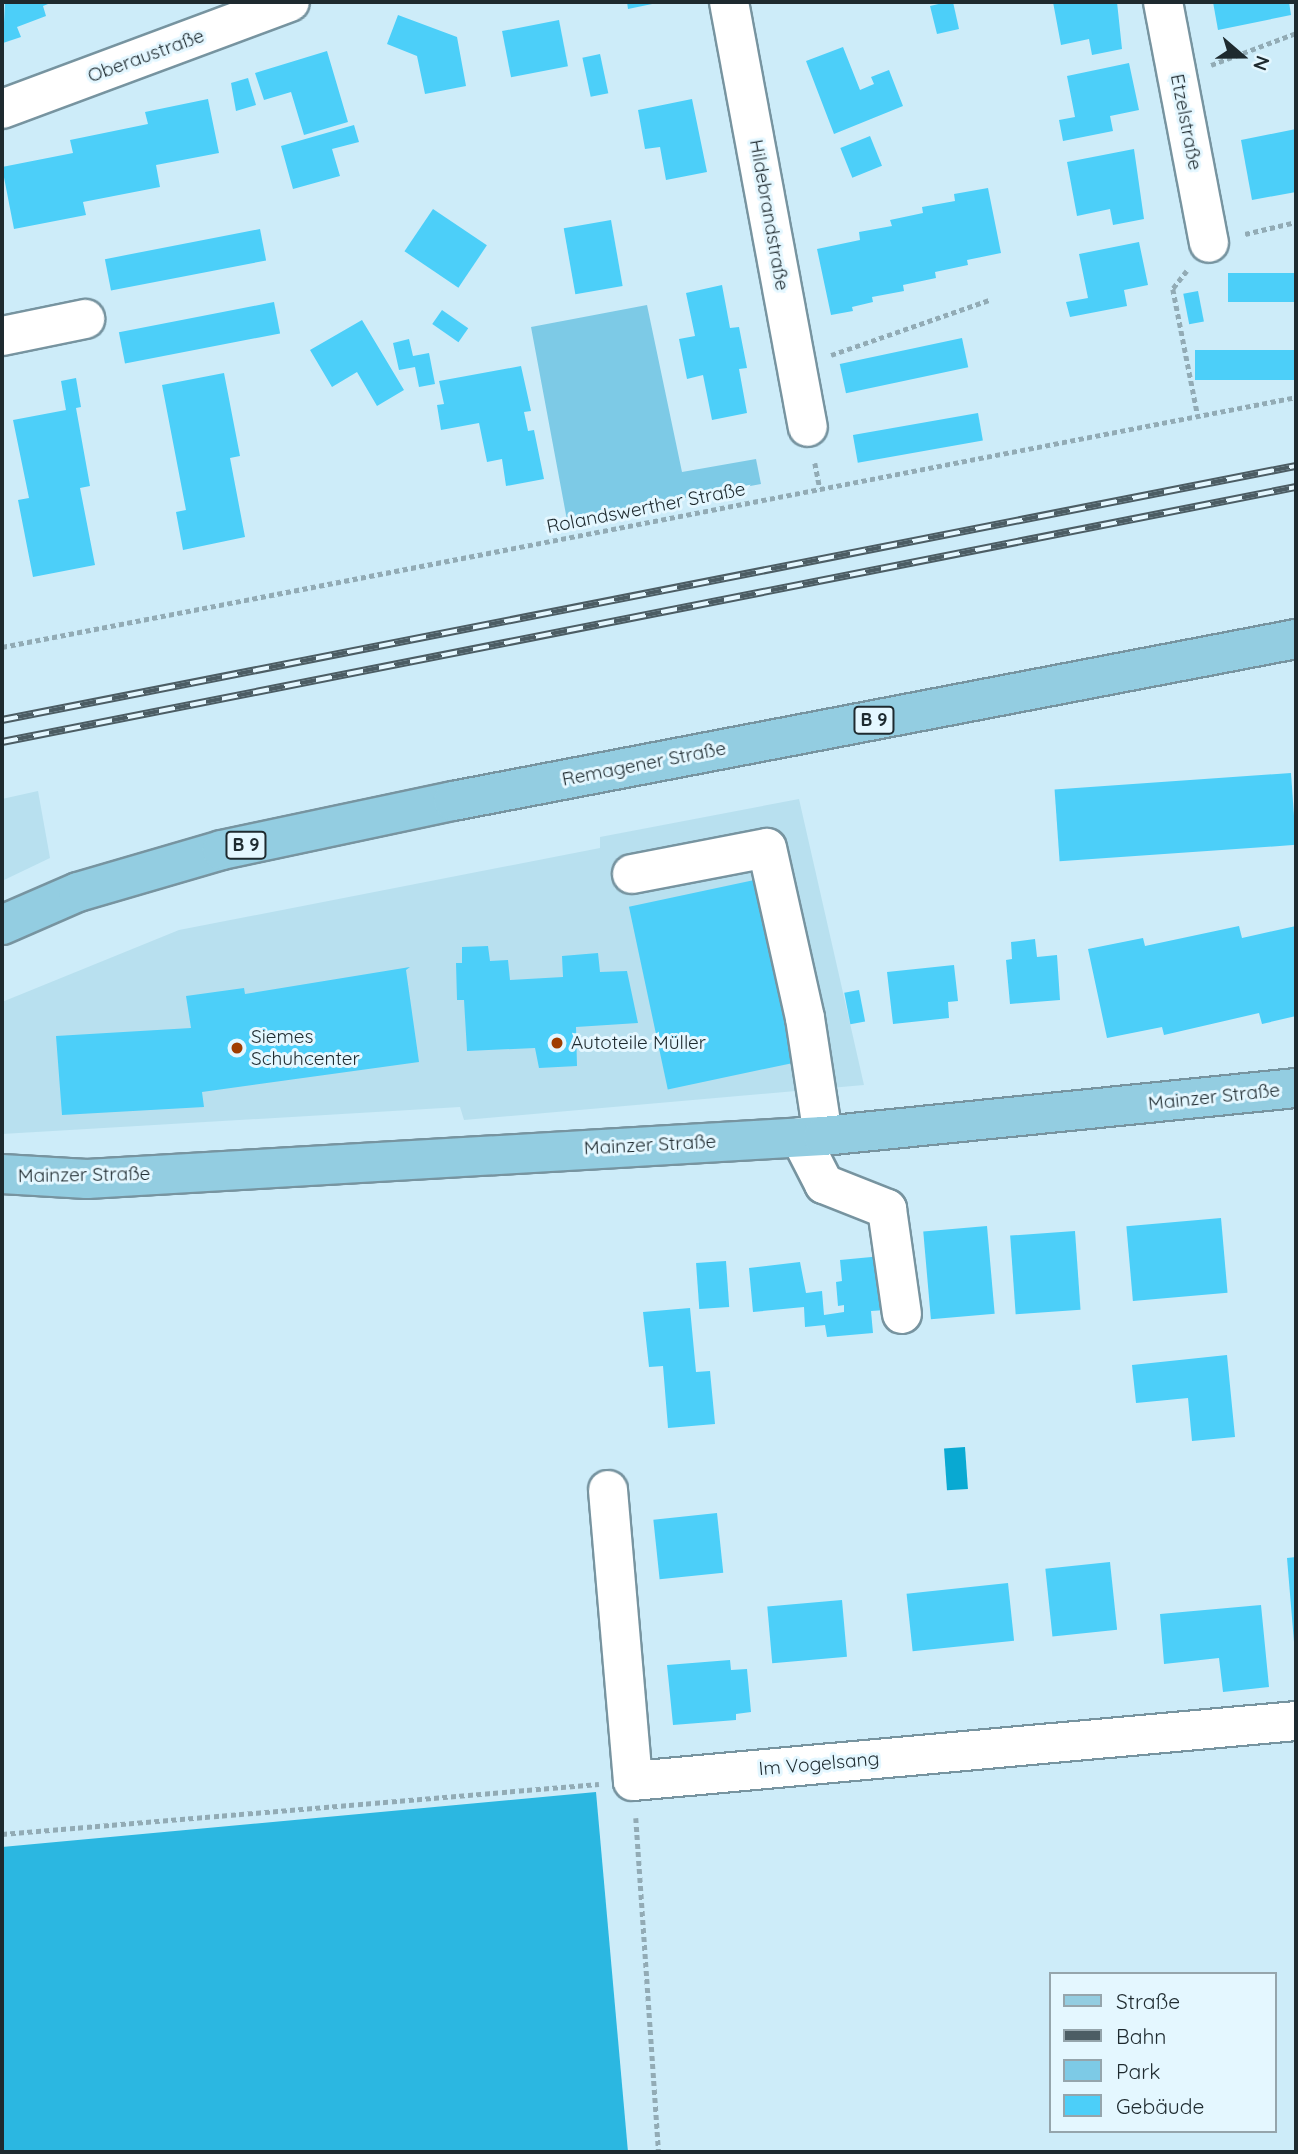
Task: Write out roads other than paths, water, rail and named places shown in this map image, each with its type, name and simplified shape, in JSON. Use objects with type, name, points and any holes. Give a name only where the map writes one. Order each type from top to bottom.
[{"type":"main road","name":"Remagener Straße","points":[[2,925],[78,892],[222,850],[453,801],[1296,639]]},
{"type":"main road","name":"Mainzer Straße","points":[[2,1174],[86,1179],[811,1136],[1296,1088]]},
{"type":"street","name":"Oberaustraße","points":[[2,109],[290,2]]},
{"type":"street","name":"Hildebrandstraße","points":[[729,2],[808,427]]},
{"type":"street","name":"Etzelstraße","points":[[1163,2],[1209,243]]},
{"type":"street","points":[[2,336],[85,319]]},
{"type":"street","points":[[632,874],[767,848],[804,1018],[811,1136],[824,1184],[887,1209],[902,1314]]},
{"type":"street","name":"Im Vogelsang","points":[[608,1490],[633,1781],[1296,1721]]},
{"type":"railway","points":[[2,720],[1296,466]]},
{"type":"railway","points":[[2,742],[1296,487]]},
{"type":"place","name":"Autoteile Müller","points":[[557,1043]]},
{"type":"place","name":"Siemes Schuhcenter","points":[[237,1048]]}]
